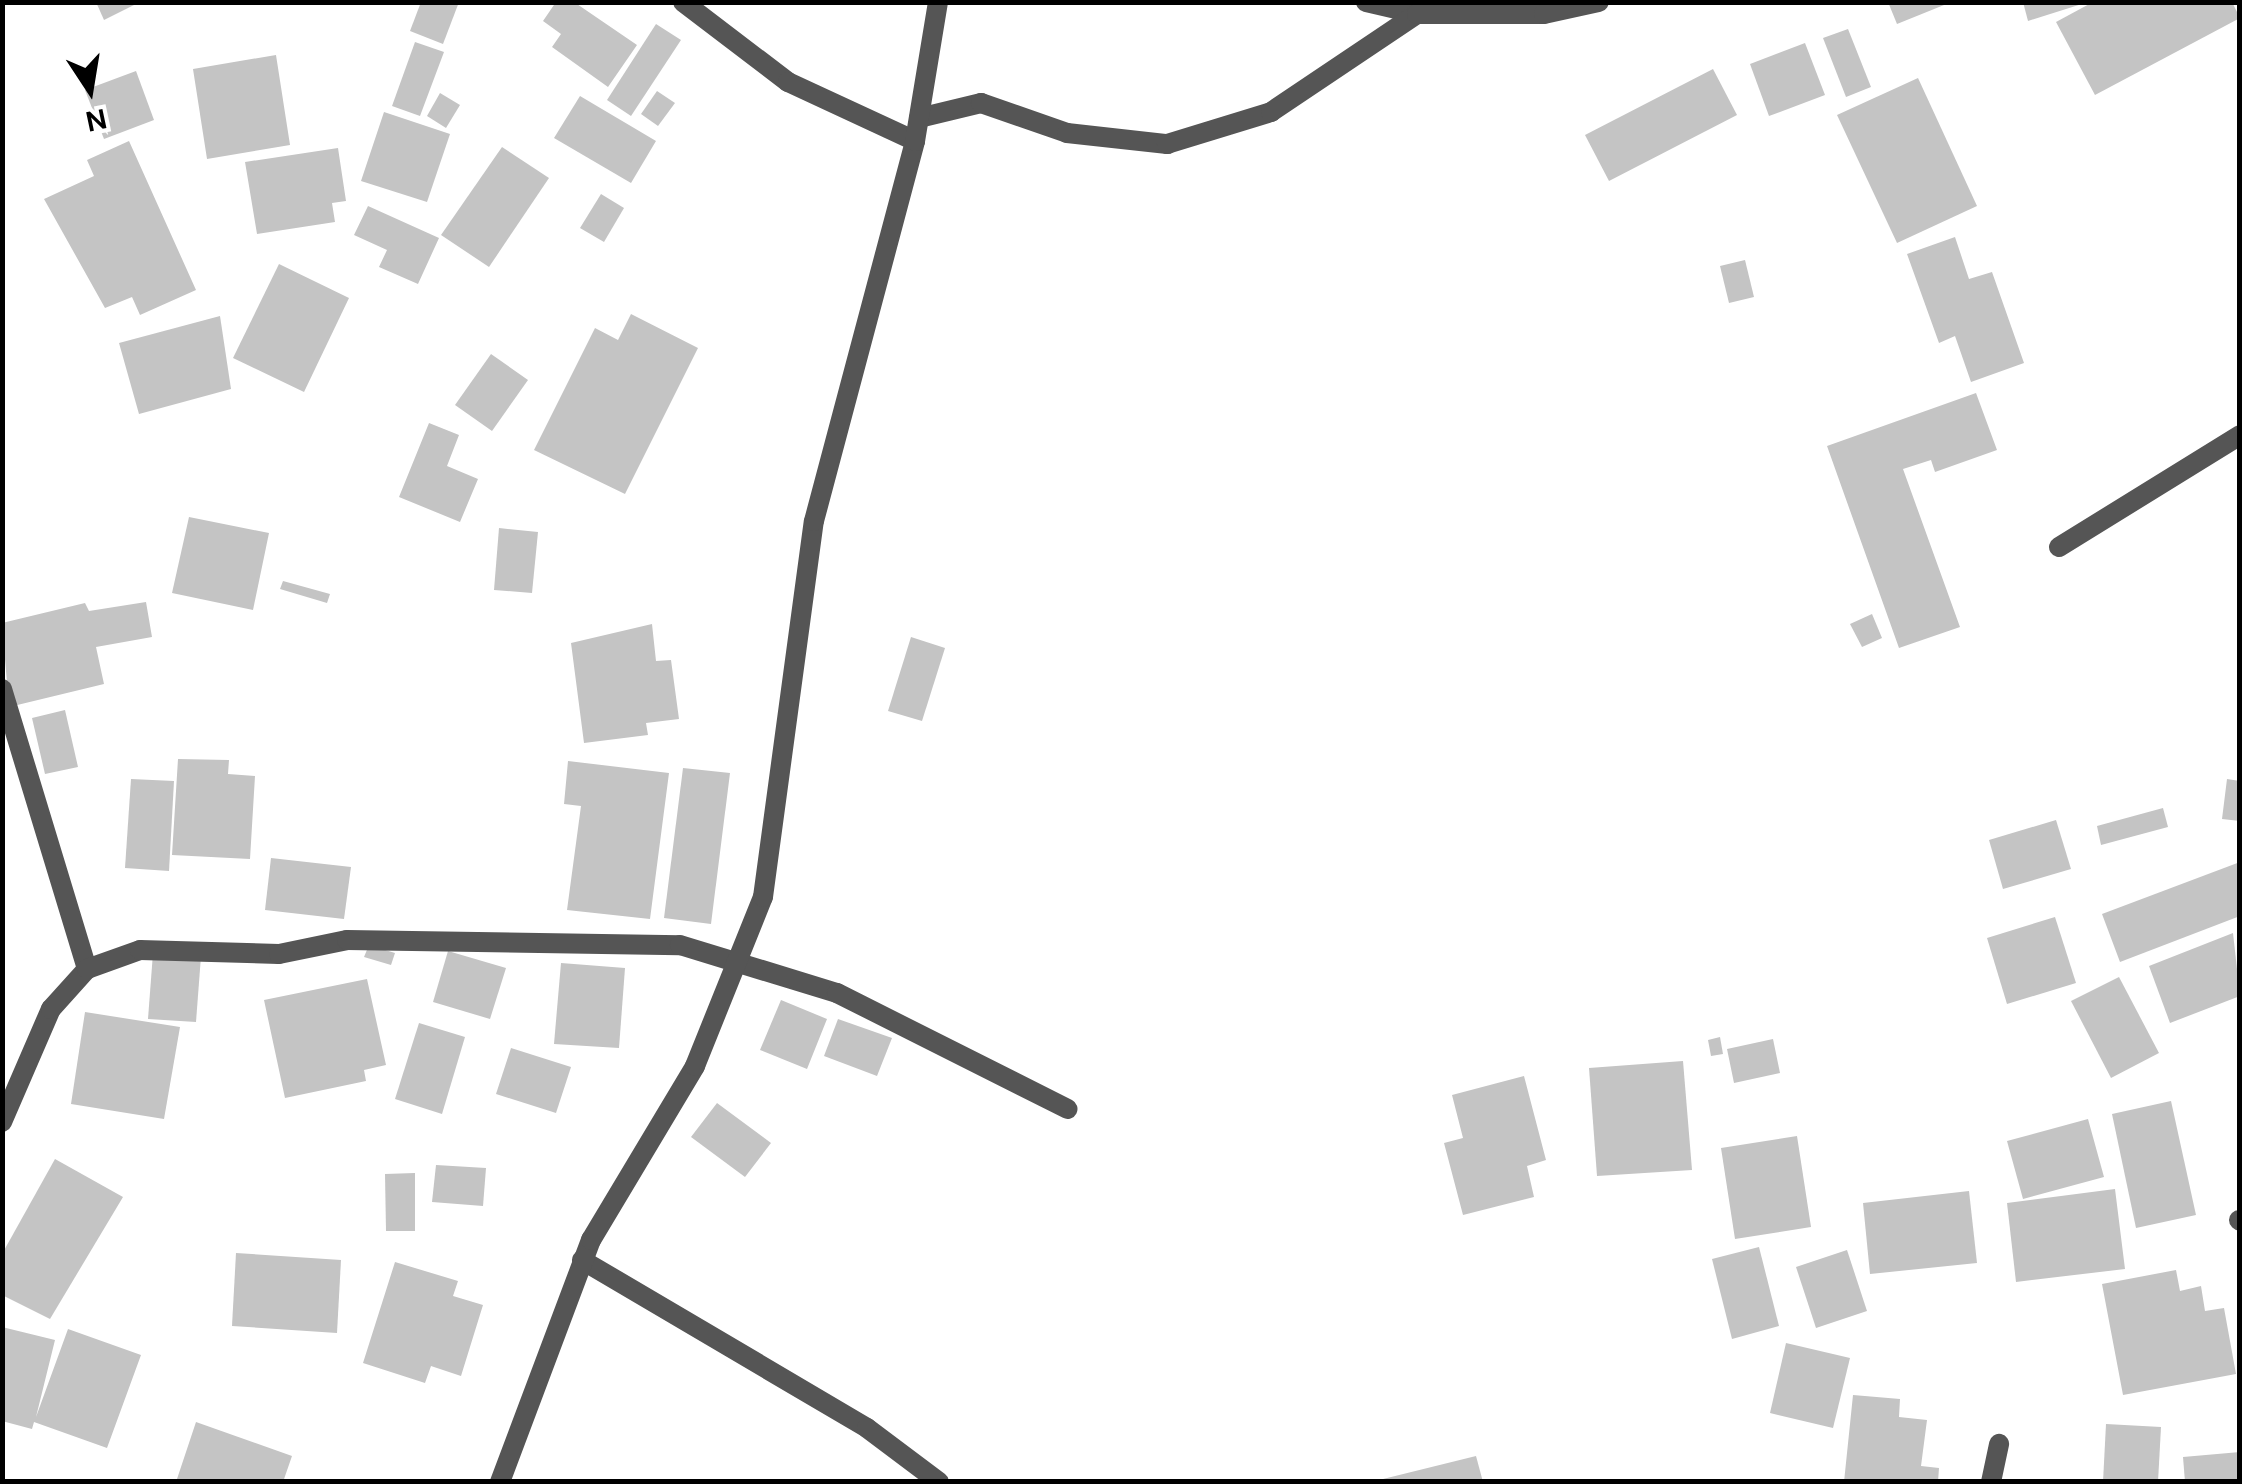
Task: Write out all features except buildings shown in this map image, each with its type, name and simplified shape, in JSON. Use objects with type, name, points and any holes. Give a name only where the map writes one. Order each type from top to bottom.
[{"type":"street","points":[[682,2],[788,82],[915,141]]},
{"type":"street","points":[[500,1482],[582,1260],[695,1066],[764,897],[814,521],[915,141],[938,2]]},
{"type":"street","points":[[1366,2],[1416,14],[1544,14],[1599,2]]},
{"type":"street","points":[[920,118],[981,104],[1067,133],[1167,144],[1271,112],[1416,14]]},
{"type":"street","points":[[2059,547],[2240,435]]},
{"type":"street","points":[[2,689],[87,969]]},
{"type":"street","points":[[2,1122],[51,1009],[87,969],[140,950],[279,954],[347,940],[641,943],[739,960],[837,992],[1068,1109]]},
{"type":"street","points":[[582,1260],[867,1428],[940,1482]]},
{"type":"street","points":[[1991,1482],[1998,1444]]}]
